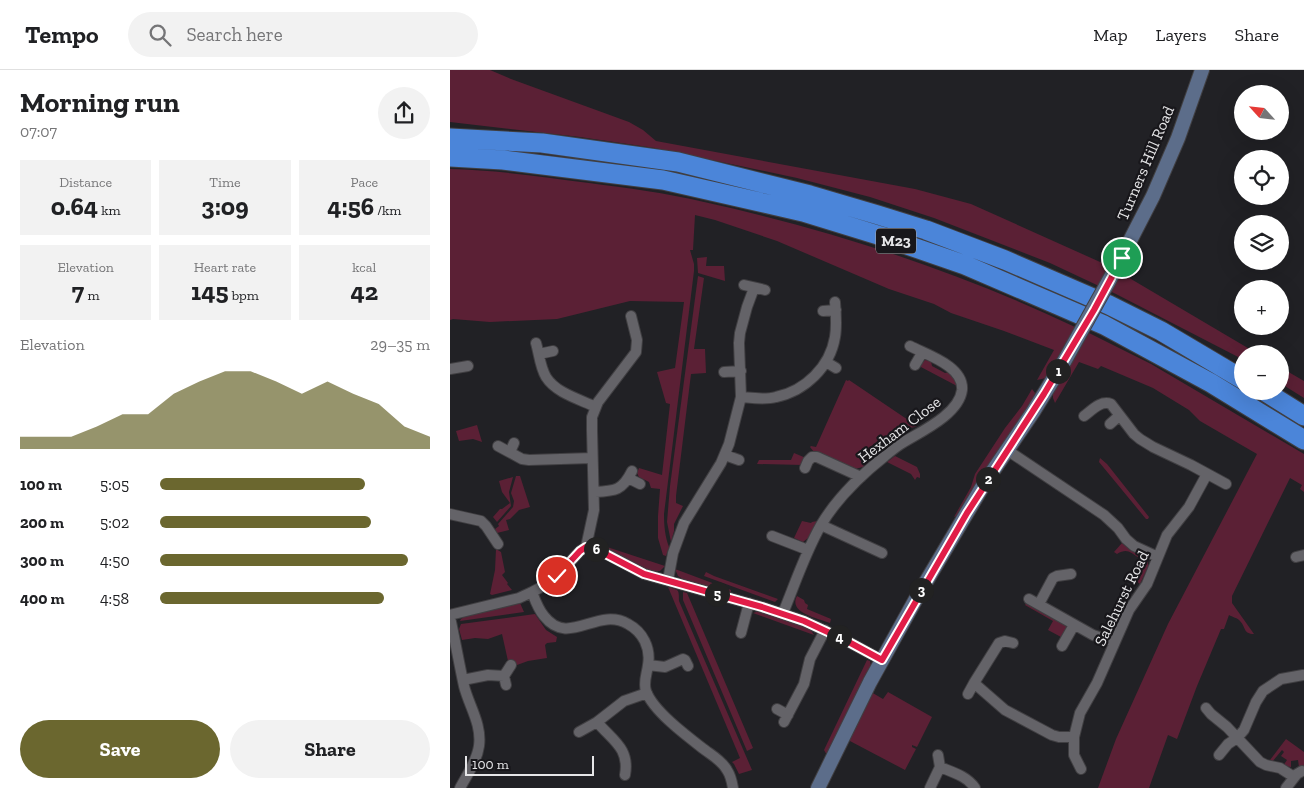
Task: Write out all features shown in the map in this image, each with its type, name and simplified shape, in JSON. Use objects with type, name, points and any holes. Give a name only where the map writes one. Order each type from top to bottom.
[{"type":"highway","name":"M23","points":[[450,138],[542,144],[678,162],[810,195],[878,215],[926,230],[1005,260],[1109,305],[1161,331],[1234,373]]},
{"type":"highway","name":"M23","points":[[450,157],[503,160],[663,180],[803,212],[881,236],[965,265],[1104,325],[1211,383],[1304,440]]},
{"type":"highway","points":[[1278,400],[1304,416]]},
{"type":"street","name":"Turners Hill Road","points":[[818,788],[882,660],[967,513],[1065,360],[1116,268],[1153,196],[1178,138],[1202,70]]},
{"type":"street","points":[[744,285],[765,290]]},
{"type":"street","points":[[668,580],[673,552],[684,523],[695,502],[717,471],[732,434],[741,398],[740,333],[754,288]]},
{"type":"street","points":[[741,398],[768,398],[784,395],[812,379],[820,372],[835,338],[836,306],[822,311]]},
{"type":"street","points":[[460,788],[476,758],[479,740],[477,722],[462,675],[450,616],[519,598],[532,592],[557,576],[586,547],[593,516],[592,422],[596,407],[602,397],[636,352],[637,340],[632,321],[623,330]]},
{"type":"street","points":[[536,343],[546,377],[555,386],[596,407]]},
{"type":"street","name":"Hexham Close","points":[[783,613],[808,550],[821,525],[836,504],[874,465],[950,412],[960,396],[962,389],[957,373],[947,365],[910,346]]},
{"type":"street","points":[[539,354],[553,351]]},
{"type":"street","points":[[915,365],[922,352]]},
{"type":"street","points":[[826,362],[836,368]]},
{"type":"street","points":[[450,369],[468,366]]},
{"type":"street","points":[[724,372],[741,371]]},
{"type":"street","points":[[1084,416],[1104,402],[1111,404],[1140,440],[1226,484]]},
{"type":"street","points":[[1110,424],[1120,416]]},
{"type":"street","points":[[498,446],[512,448],[522,459],[529,460],[592,458]]},
{"type":"street","points":[[1007,450],[1104,515],[1134,546],[1158,557]]},
{"type":"street","points":[[725,455],[739,460]]},
{"type":"street","name":"Hexham Close","points":[[805,468],[808,461],[812,458],[817,458],[861,477]]},
{"type":"street","points":[[594,492],[617,489],[624,484],[630,474],[640,484]]},
{"type":"street","name":"Salehurst Road","points":[[1081,769],[1075,758],[1074,736],[1080,713],[1097,683],[1132,603],[1147,584],[1170,530],[1189,507],[1207,474]]},
{"type":"street","points":[[450,514],[480,521],[486,526],[486,537],[498,544]]},
{"type":"street","points":[[821,525],[878,547]]},
{"type":"street","points":[[772,536],[808,550]]},
{"type":"street","points":[[586,547],[599,550],[644,574],[783,613],[824,630],[882,660]]},
{"type":"street","points":[[1071,574],[1053,578],[1034,602],[1094,635],[1114,642]]},
{"type":"street","points":[[532,592],[540,611],[548,621],[559,627],[571,629],[613,618],[629,624],[637,630],[644,637],[648,651],[645,686],[652,702],[666,717],[724,766],[732,780],[733,788]]},
{"type":"street","points":[[741,633],[749,603]]},
{"type":"street","points":[[1062,646],[1074,625]]},
{"type":"street","points":[[777,709],[786,719],[804,684],[810,659],[824,630]]},
{"type":"street","points":[[968,694],[999,643],[1002,641],[1013,643]]},
{"type":"street","points":[[648,665],[665,667],[683,659],[686,660],[688,666]]},
{"type":"street","points":[[450,673],[488,675],[505,681],[511,665]]},
{"type":"street","points":[[1219,755],[1244,730],[1258,698],[1267,687],[1281,679],[1304,673]]},
{"type":"street","points":[[974,683],[1005,710],[1052,735],[1059,737],[1074,736]]},
{"type":"street","points":[[579,732],[596,722],[624,700],[647,692]]},
{"type":"street","points":[[1206,708],[1263,764],[1298,774],[1286,788]]},
{"type":"street","points":[[596,722],[624,752],[626,762],[625,775]]},
{"type":"street","points":[[930,788],[940,767],[938,755]]},
{"type":"street","points":[[940,767],[964,778],[975,788]]},
{"type":"shaded area","points":[[450,70],[490,70],[629,122],[643,130],[656,141],[915,189],[971,204],[1109,266],[1243,345],[1234,345],[1234,355],[1116,294],[1050,263],[934,218],[870,197],[797,178],[655,148],[450,122]]},
{"type":"shaded area","points":[[450,169],[520,174],[661,193],[752,213],[847,239],[940,270],[1075,327],[1046,378],[1037,380],[1054,350],[951,313],[934,304],[889,289],[777,241],[695,215],[693,250],[690,250],[694,271],[664,514],[665,531],[669,547],[666,556],[663,555],[658,538],[660,489],[651,488],[649,482],[639,477],[637,473],[639,468],[662,475],[670,404],[666,403],[657,372],[675,368],[684,302],[630,301],[557,319],[490,322],[450,320]]},
{"type":"shaded area","points":[[707,257],[706,266],[724,266],[725,281],[698,273],[697,258]]},
{"type":"shaded area","points":[[698,276],[704,278],[694,349],[705,349],[706,373],[691,374],[676,496],[676,503],[683,506],[674,524],[671,542],[667,522],[670,486]]},
{"type":"shaded area","points":[[1089,333],[1151,364],[1304,454],[1304,492],[1300,489],[1302,485],[1290,478],[1232,596],[1232,603],[1254,634],[1248,633],[1239,620],[1229,615],[1224,629],[1221,629],[1197,686],[1177,739],[1168,735],[1149,788],[1098,788],[1116,739],[1168,624],[1257,454],[1200,421],[1189,410],[1153,388],[1101,366],[1098,369],[1079,362],[1055,403],[1053,394]]},
{"type":"shaded area","points":[[925,360],[931,361],[932,366],[945,373],[950,372],[953,374],[957,386],[919,366]]},
{"type":"shaded area","points":[[1289,372],[1304,381],[1304,398],[1289,389]]},
{"type":"shaded area","points":[[846,380],[849,380],[917,426],[904,430],[893,442],[863,467],[855,469],[814,452],[810,447],[816,447]]},
{"type":"shaded area","points":[[1032,389],[1035,393],[1034,398],[958,515],[954,517],[971,487],[975,474]]},
{"type":"shaded area","points":[[477,425],[482,442],[473,439],[459,441],[456,431]]},
{"type":"shaded area","points":[[794,453],[806,458],[803,465],[757,464],[759,460],[791,460]]},
{"type":"shaded area","points":[[895,456],[917,467],[920,478],[917,477],[915,480],[911,474],[887,462]]},
{"type":"shaded area","points":[[1100,458],[1107,464],[1149,517],[1148,519],[1146,519],[1099,462]]},
{"type":"shaded area","points":[[516,476],[520,476],[530,507],[519,510],[510,519],[506,520],[509,530],[497,533],[495,529],[499,526],[498,524],[513,507],[514,501],[511,493]]},
{"type":"shaded area","points":[[513,477],[509,492],[511,506],[497,522],[493,517],[500,509],[510,503],[502,492],[499,481]]},
{"type":"shaded area","points":[[802,521],[811,523],[817,521],[808,538],[803,542],[794,538]]},
{"type":"shaded area","points":[[1122,543],[1148,562],[1148,567],[1140,584],[1133,578],[1144,564],[1139,558],[1128,552],[1123,551],[1117,554],[1114,552]]},
{"type":"shaded area","points":[[607,547],[665,566],[660,571],[647,569],[618,556],[606,549]]},
{"type":"shaded area","points":[[496,549],[501,552],[505,572],[502,575],[512,590],[492,595],[490,594],[495,570]]},
{"type":"shaded area","points":[[675,569],[731,590],[731,593],[684,580],[678,576]]},
{"type":"shaded area","points":[[706,572],[778,599],[775,602],[704,576]]},
{"type":"shaded area","points":[[668,587],[678,592],[679,601],[752,770],[739,774],[732,762],[740,758]]},
{"type":"shaded area","points":[[683,592],[687,593],[753,748],[747,751],[683,600]]},
{"type":"shaded area","points":[[797,596],[808,605],[807,609],[831,619],[830,623],[800,611],[795,602]]},
{"type":"shaded area","points":[[1027,602],[1066,624],[1067,628],[1062,637],[1048,630],[1053,621],[1025,605]]},
{"type":"shaded area","points":[[520,603],[524,612],[460,621],[465,616]]},
{"type":"shaded area","points":[[759,611],[810,629],[814,635],[753,613]]},
{"type":"shaded area","points":[[535,614],[546,630],[557,637],[556,642],[545,645],[547,658],[517,665],[508,661],[502,634],[488,639],[462,640],[459,629],[461,624]]},
{"type":"shaded area","points":[[867,660],[870,661],[871,666],[828,757],[824,750]]},
{"type":"shaded area","points":[[871,692],[883,699],[888,692],[932,717],[917,747],[912,745],[916,749],[905,770],[848,740]]},
{"type":"shaded area","points":[[1286,739],[1304,752],[1304,768],[1299,767],[1298,760],[1291,761],[1291,767],[1283,766],[1287,760],[1281,756],[1284,752],[1282,750],[1272,762],[1270,760]]},
{"type":"route","points":[[557,576],[580,551],[586,547],[594,548],[644,574],[783,613],[804,621],[882,660],[917,596],[984,484],[1044,394],[1094,310],[1122,258]]}]
